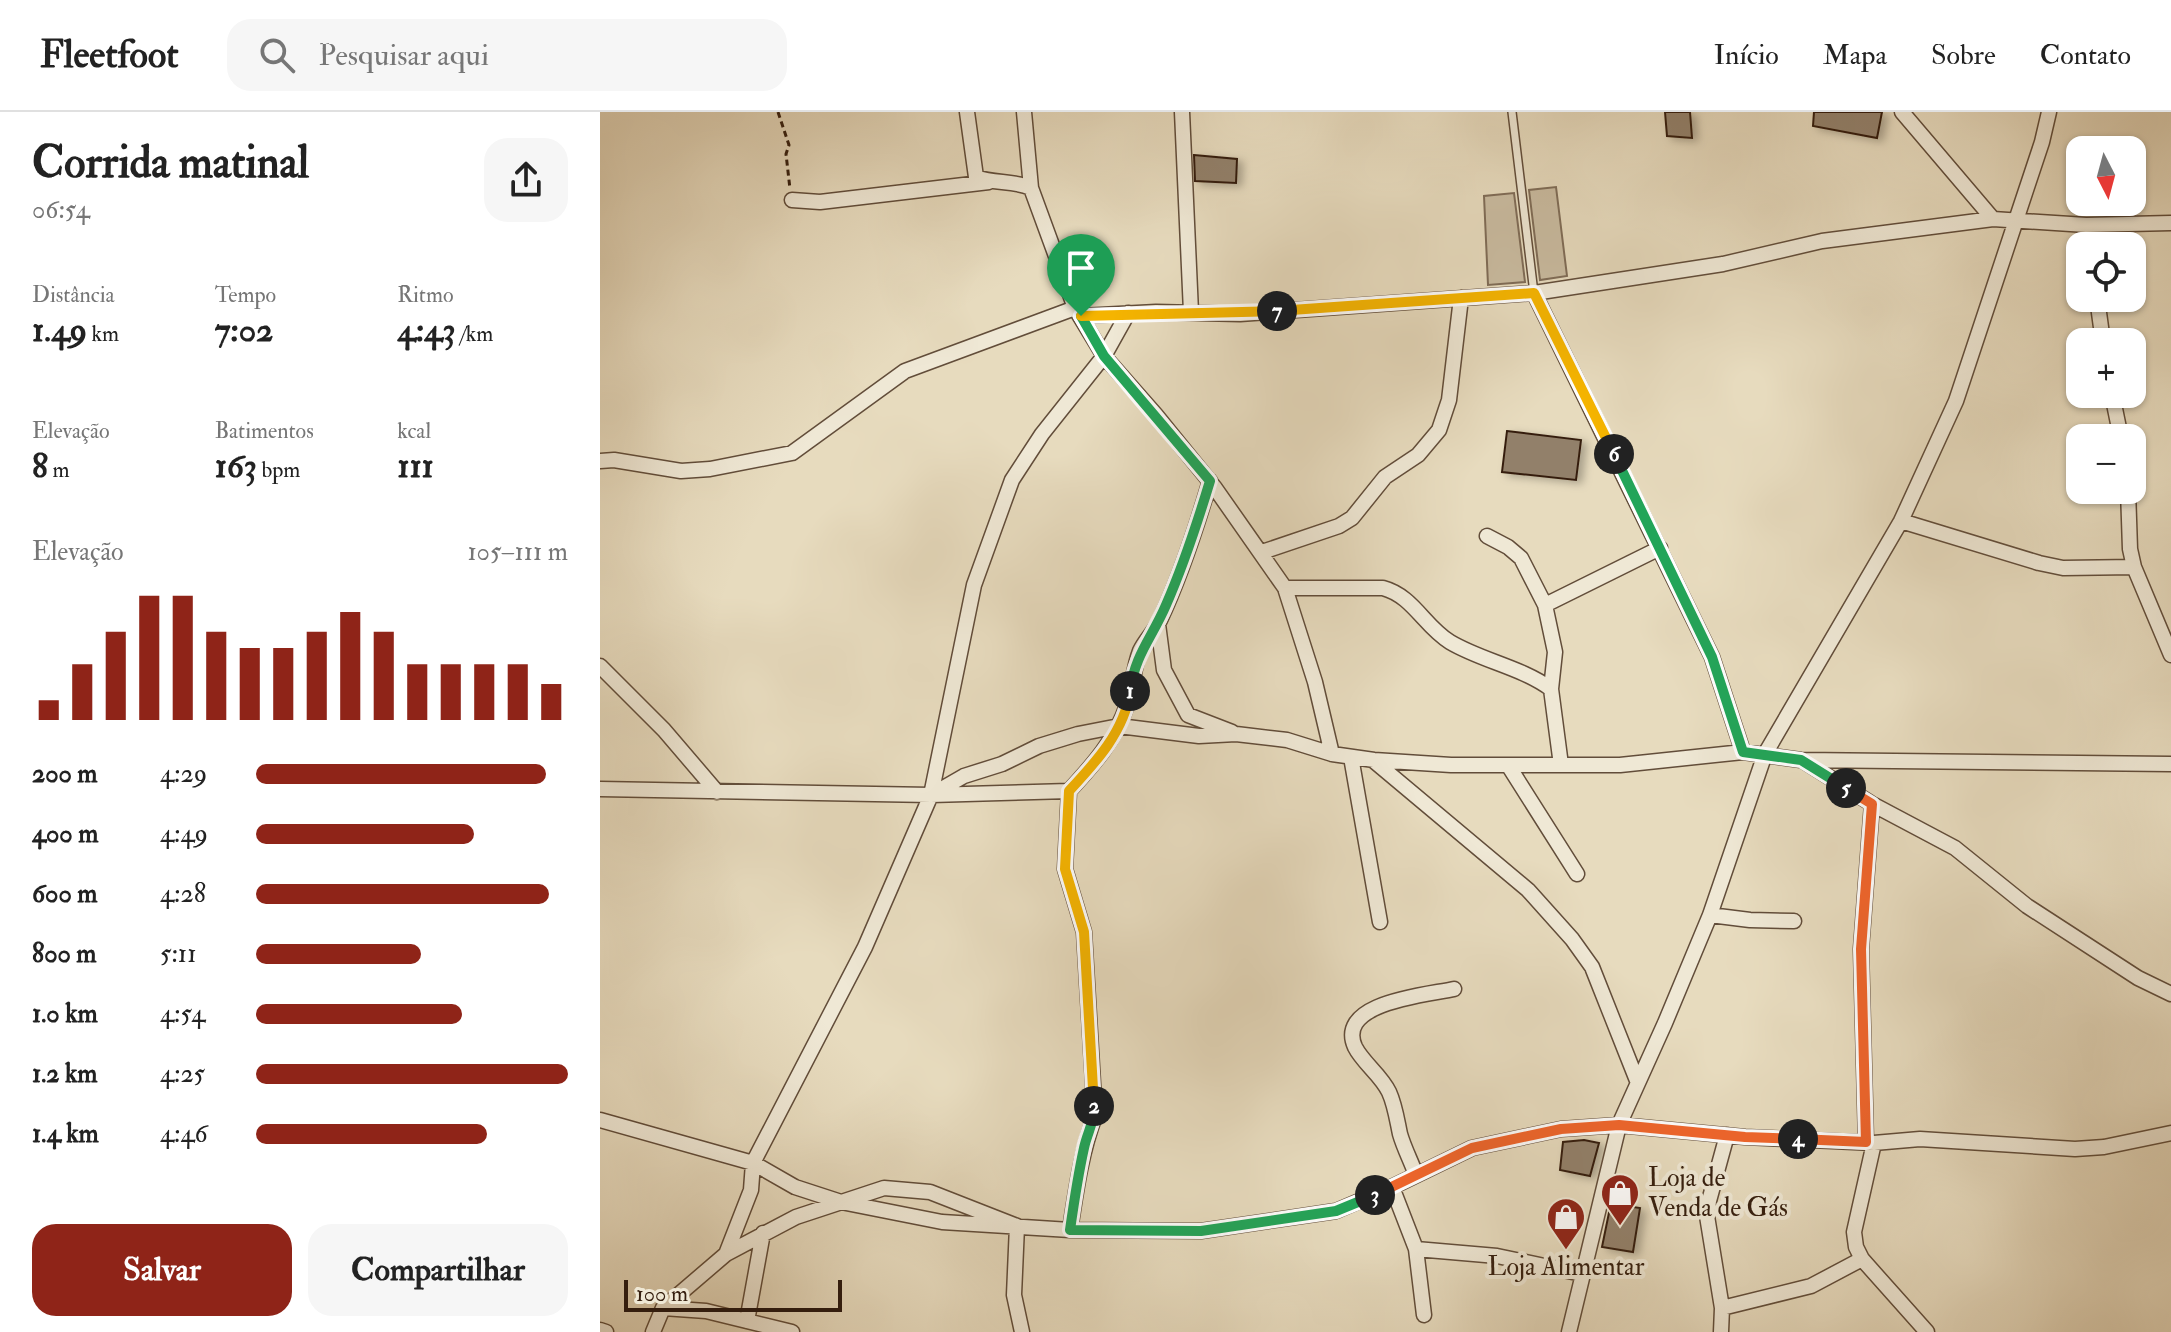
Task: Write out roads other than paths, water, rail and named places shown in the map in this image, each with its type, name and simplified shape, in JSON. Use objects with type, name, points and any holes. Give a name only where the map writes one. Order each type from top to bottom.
[{"type":"street","points":[[967,112],[976,177],[989,182]]},
{"type":"street","points":[[1024,112],[1031,188],[1078,312],[1104,356],[1210,481],[1285,588],[1315,682],[1332,754]]},
{"type":"street","points":[[1182,112],[1191,312]]},
{"type":"street","points":[[1902,112],[1993,219]]},
{"type":"street","points":[[1569,1332],[1619,1125],[1710,915],[1765,754],[1901,521],[1956,401],[2042,142],[2049,112]]},
{"type":"street","points":[[792,200],[820,202],[989,182],[1023,184],[1031,188]]},
{"type":"street","points":[[600,461],[614,460],[681,471],[710,469],[792,453],[905,371],[1078,312],[1240,314],[1534,293],[1723,264],[1822,241],[1993,219],[2086,225],[2171,223]]},
{"type":"street","points":[[2086,225],[2087,232]]},
{"type":"street","points":[[1534,293],[1712,657],[1743,752]]},
{"type":"street","points":[[1262,552],[1339,526],[1352,518],[1385,477],[1418,455],[1439,430],[1449,400],[1461,298]]},
{"type":"street","points":[[726,1254],[751,1190],[753,1163],[865,947],[931,795],[974,585],[1012,480],[1042,434],[1104,356],[1128,313]]},
{"type":"street","points":[[1070,1230],[1085,1142],[1095,1116],[1084,932],[1065,869],[1069,791],[1098,760],[1119,726],[1129,702],[1133,673],[1141,649],[1158,624],[1188,556],[1210,481]]},
{"type":"street","points":[[2128,504],[2130,549],[2134,567],[2171,655]]},
{"type":"street","points":[[1901,521],[2063,568],[2134,567]]},
{"type":"street","points":[[1487,536],[1521,558],[1545,605],[1555,652],[1551,689],[1561,765]]},
{"type":"street","points":[[1545,605],[1660,548]]},
{"type":"street","points":[[1285,588],[1383,588],[1397,592],[1450,641],[1535,677],[1551,689]]},
{"type":"street","points":[[1158,624],[1164,670],[1188,715],[1236,734]]},
{"type":"street","points":[[600,666],[664,730],[717,792]]},
{"type":"street","points":[[931,795],[964,776],[1002,764],[1039,746],[1119,726],[1199,736],[1236,734],[1287,740],[1332,754],[1374,760],[1508,765],[1620,765],[1743,752],[1801,760],[2024,760],[2171,764]]},
{"type":"street","points":[[1351,757],[1380,922]]},
{"type":"street","points":[[1374,760],[1528,890],[1572,939],[1592,967],[1638,1083]]},
{"type":"street","points":[[1801,760],[1872,804],[1955,848],[2027,906],[2138,978],[2171,994]]},
{"type":"street","points":[[1508,765],[1577,874]]},
{"type":"street","points":[[600,789],[931,795],[1069,791]]},
{"type":"street","points":[[1872,804],[1861,949],[1870,1143],[1854,1232],[1862,1259],[1927,1332]]},
{"type":"street","points":[[1710,915],[1794,921]]},
{"type":"street","points":[[1416,1175],[1401,1138],[1388,1091],[1356,1047],[1354,1026],[1363,1013],[1376,1006],[1454,989]]},
{"type":"street","points":[[600,1120],[753,1163],[795,1187],[841,1202],[942,1222],[1070,1230],[1201,1231],[1336,1211],[1472,1148],[1561,1129],[1619,1125],[1870,1143],[1920,1139],[2089,1149],[2171,1133]]},
{"type":"street","points":[[1721,1332],[1722,1308],[1707,1216],[1727,1135]]},
{"type":"street","points":[[1392,1187],[1416,1249],[1424,1315]]},
{"type":"street","points":[[653,1332],[663,1308],[726,1254],[796,1217],[884,1188],[930,1192],[1017,1226]]},
{"type":"street","points":[[1017,1226],[1014,1295],[1022,1332]]},
{"type":"street","points":[[747,1321],[763,1233]]},
{"type":"street","points":[[1416,1249],[1497,1256],[1582,1274]]},
{"type":"street","points":[[1722,1308],[1801,1289],[1862,1259]]},
{"type":"street","points":[[681,1291],[706,1311]]},
{"type":"street","points":[[663,1308],[706,1311],[792,1332]]},
{"type":"street","points":[[600,1330],[606,1332]]},
{"type":"lane","points":[[1512,112],[1534,293]]},
{"type":"place","name":"Loja de Venda de Gás","points":[[1620,1227]]},
{"type":"place","name":"Loja Alimentar","points":[[1566,1251]]}]
